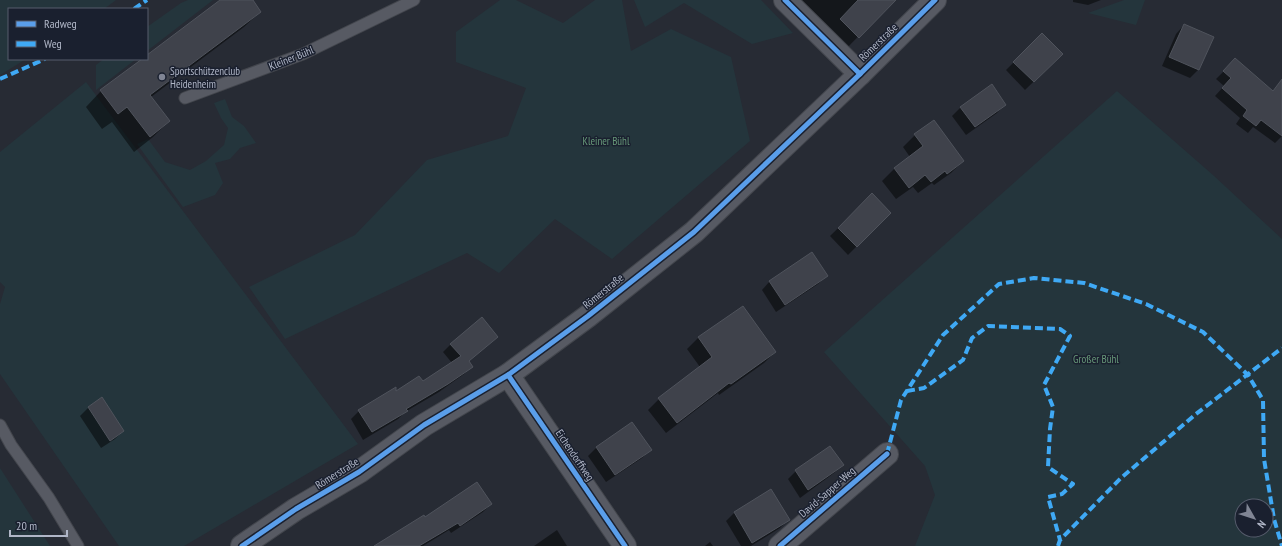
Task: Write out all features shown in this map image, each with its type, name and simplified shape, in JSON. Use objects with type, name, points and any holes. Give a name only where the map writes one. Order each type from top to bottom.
[{"type":"street","points":[[785,0],[860,74]]},
{"type":"street","name":"Römerstraße","points":[[242,546],[296,510],[359,472],[424,425],[508,374],[588,316],[694,232],[860,74],[935,0]]},
{"type":"street","name":"Eichendorffweg","points":[[508,374],[625,546]]},
{"type":"street","name":"David-Sapper-Weg","points":[[780,546],[886,454]]},
{"type":"lane","name":"Kleiner Bühl","points":[[185,98],[303,54],[414,0]]},
{"type":"lane","points":[[0,425],[11,444],[49,498],[78,546]]},
{"type":"lane","points":[[0,440],[11,444]]},
{"type":"green space","points":[[0,0],[116,0],[105,8],[8,8],[8,60],[24,60],[0,75]]},
{"type":"green space","points":[[188,0],[213,0],[148,50],[148,26],[181,3]]},
{"type":"green space","name":"Kleiner Bühl","points":[[500,0],[516,0],[563,23],[595,0],[622,0],[631,51],[671,29],[731,57],[750,141],[612,259],[555,219],[499,273],[467,253],[285,339],[249,287],[355,235],[427,160],[508,136],[526,88],[456,62],[456,32]]},
{"type":"green space","points":[[634,0],[761,0],[793,33],[752,44],[684,3],[645,27]]},
{"type":"green space","points":[[1124,0],[1145,0],[1136,25],[1088,13]]},
{"type":"green space","points":[[103,60],[135,60],[96,90],[96,65]]},
{"type":"green space","points":[[86,82],[358,444],[184,546],[119,546],[0,374],[0,304],[5,287],[0,282],[0,152]]},
{"type":"green space","name":"Großer Bühl","points":[[1117,91],[1213,175],[1282,239],[1282,546],[915,546],[935,495],[925,466],[824,352]]},
{"type":"green space","points":[[225,99],[232,117],[244,126],[256,143],[240,148],[230,159],[215,163],[223,183],[215,195],[183,207],[137,144],[148,139],[165,162],[190,170],[206,161],[224,145],[228,128],[221,118],[214,103]]},
{"type":"green space","points":[[0,468],[50,546],[0,546]]},
{"type":"building","points":[[220,0],[253,0],[261,12],[150,95],[170,121],[150,137],[127,107],[118,114],[100,90],[141,60],[148,60],[148,54]]},
{"type":"building","points":[[858,0],[896,0],[859,38],[840,19]]},
{"type":"building","points":[[1184,24],[1214,37],[1199,70],[1169,57]]},
{"type":"building","points":[[1042,33],[1063,54],[1034,82],[1013,62]]},
{"type":"building","points":[[1235,58],[1273,91],[1282,79],[1282,136],[1261,120],[1256,126],[1243,116],[1247,110],[1222,88],[1231,78],[1223,71]]},
{"type":"building","points":[[992,84],[1006,105],[975,127],[960,107]]},
{"type":"building","points":[[934,120],[964,161],[947,174],[945,171],[931,182],[925,175],[909,188],[894,168],[923,146],[914,134]]},
{"type":"building","points":[[872,193],[891,213],[857,247],[838,228]]},
{"type":"building","points":[[812,252],[828,276],[785,305],[769,281]]},
{"type":"building","points":[[743,306],[776,352],[731,384],[729,383],[677,423],[658,398],[712,357],[698,337]]},
{"type":"building","points":[[482,317],[498,337],[469,361],[473,367],[406,409],[408,411],[372,432],[358,410],[396,387],[396,391],[419,376],[423,381],[461,356],[450,344]]},
{"type":"building","points":[[102,397],[124,431],[110,441],[88,407]]},
{"type":"building","points":[[632,422],[652,450],[615,475],[596,447]]},
{"type":"building","points":[[830,446],[844,465],[808,490],[795,470]]},
{"type":"building","points":[[477,482],[492,504],[460,526],[458,523],[419,546],[374,546],[424,515],[425,517]]},
{"type":"building","points":[[771,489],[790,520],[752,543],[734,512]]},
{"type":"marked path","points":[[135,8],[147,0]]},
{"type":"marked path","points":[[0,79],[43,60]]},
{"type":"marked path","points":[[887,454],[901,400],[943,335],[999,284],[1034,278],[1084,283],[1146,304],[1203,332],[1248,375],[1263,400],[1264,459],[1274,519],[1282,546]]},
{"type":"marked path","points":[[907,391],[924,388],[963,360],[972,338],[988,326],[1060,329],[1070,336],[1044,385],[1053,407],[1048,467],[1073,484],[1062,494],[1048,497],[1060,540]]},
{"type":"marked path","points":[[1058,546],[1060,540],[1121,478],[1196,414],[1282,348]]},
{"type":"cycle path","points":[[785,0],[860,74]]},
{"type":"cycle path","points":[[242,546],[296,509],[359,472],[424,425],[508,375],[588,316],[694,232],[860,74],[935,0]]},
{"type":"cycle path","points":[[508,375],[625,546]]},
{"type":"cycle path","points":[[780,546],[887,454]]},
{"type":"place","name":"Sportschützenclub Heidenheim","points":[[162,77]]}]
